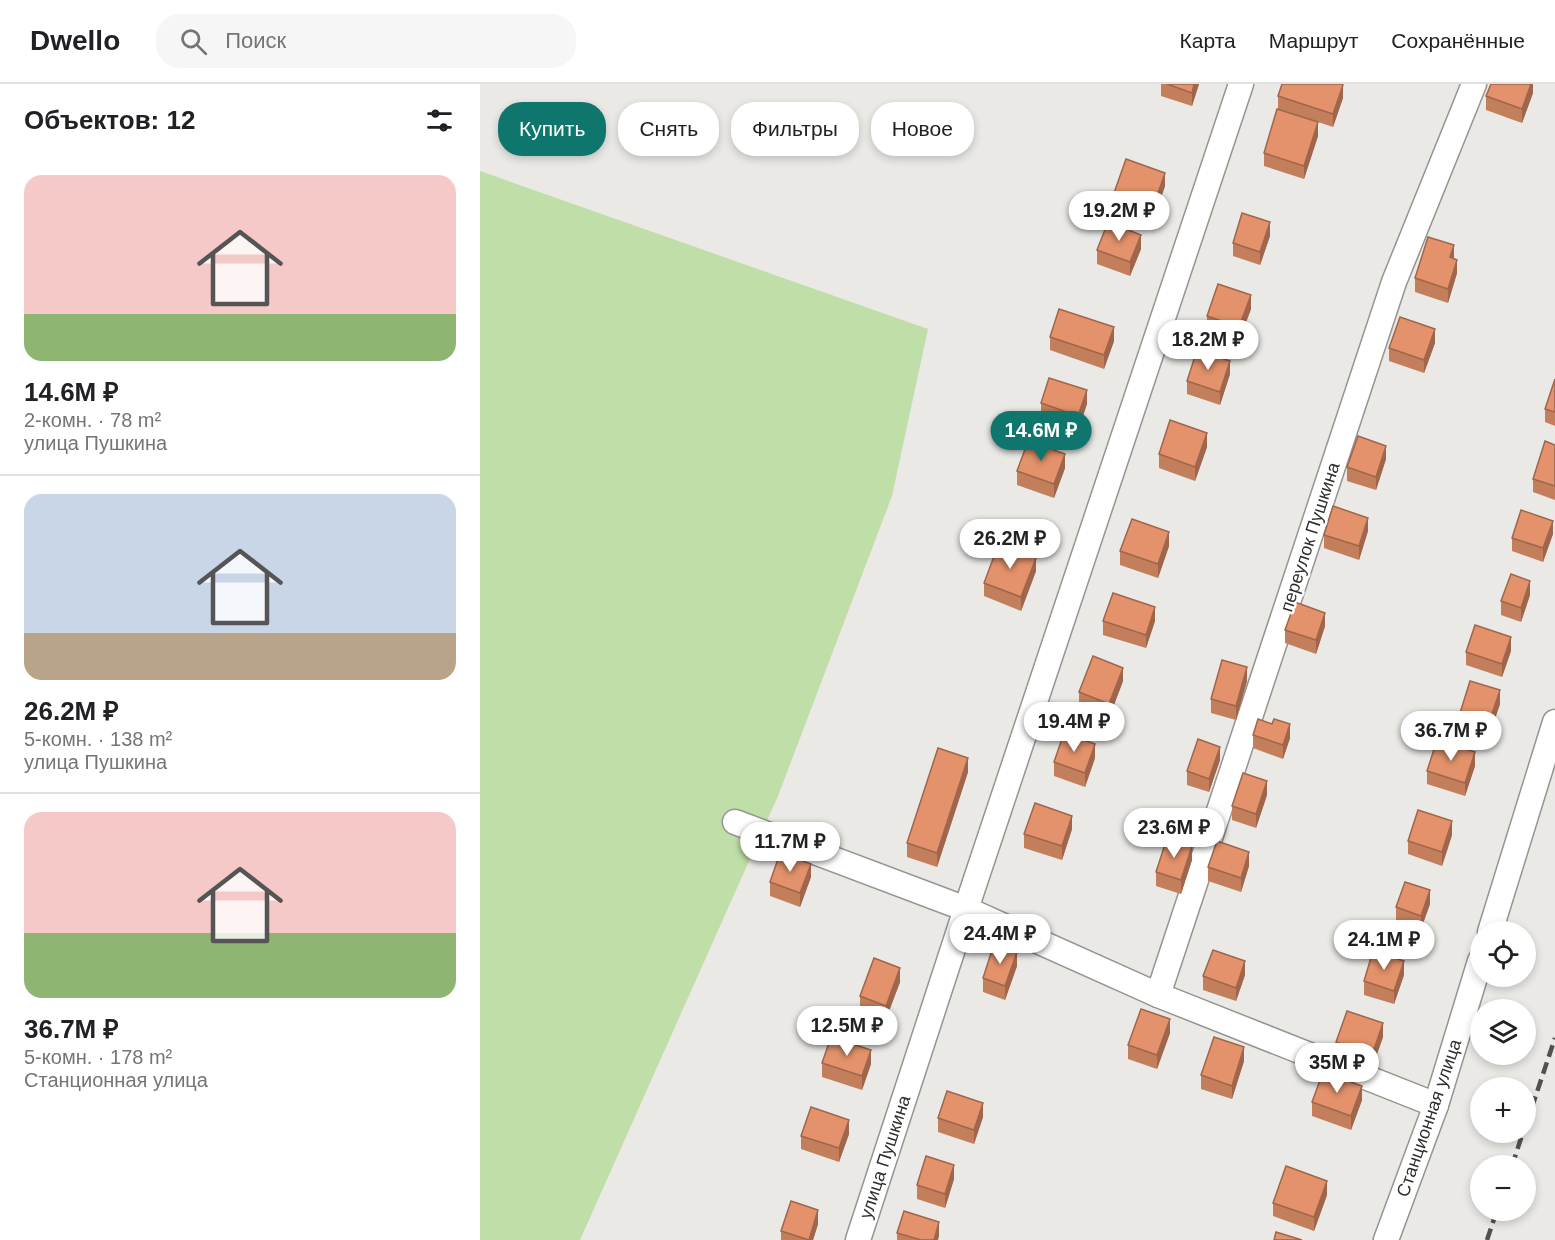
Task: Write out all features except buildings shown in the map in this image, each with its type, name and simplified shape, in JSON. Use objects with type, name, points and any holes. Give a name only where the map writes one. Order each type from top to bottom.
[{"type":"street","name":"улица Пушкина","points":[[858,1240],[1241,84]]},
{"type":"street","name":"переулок Пушкина","points":[[1158,995],[1394,282],[1474,84]]},
{"type":"street","points":[[1493,921],[1555,722]]},
{"type":"street","points":[[735,822],[966,909],[1158,995],[1436,1105]]},
{"type":"street","name":"Станционная улица","points":[[1386,1240],[1436,1105],[1472,987]]},
{"type":"green space","points":[[480,171],[928,329],[892,496],[778,796],[580,1240],[480,1240]]},
{"type":"railway","points":[[1536,1095],[1555,1038]]},
{"type":"railway","points":[[1516,1155],[1519,1143]]},
{"type":"railway","points":[[1487,1240],[1493,1221]]}]
